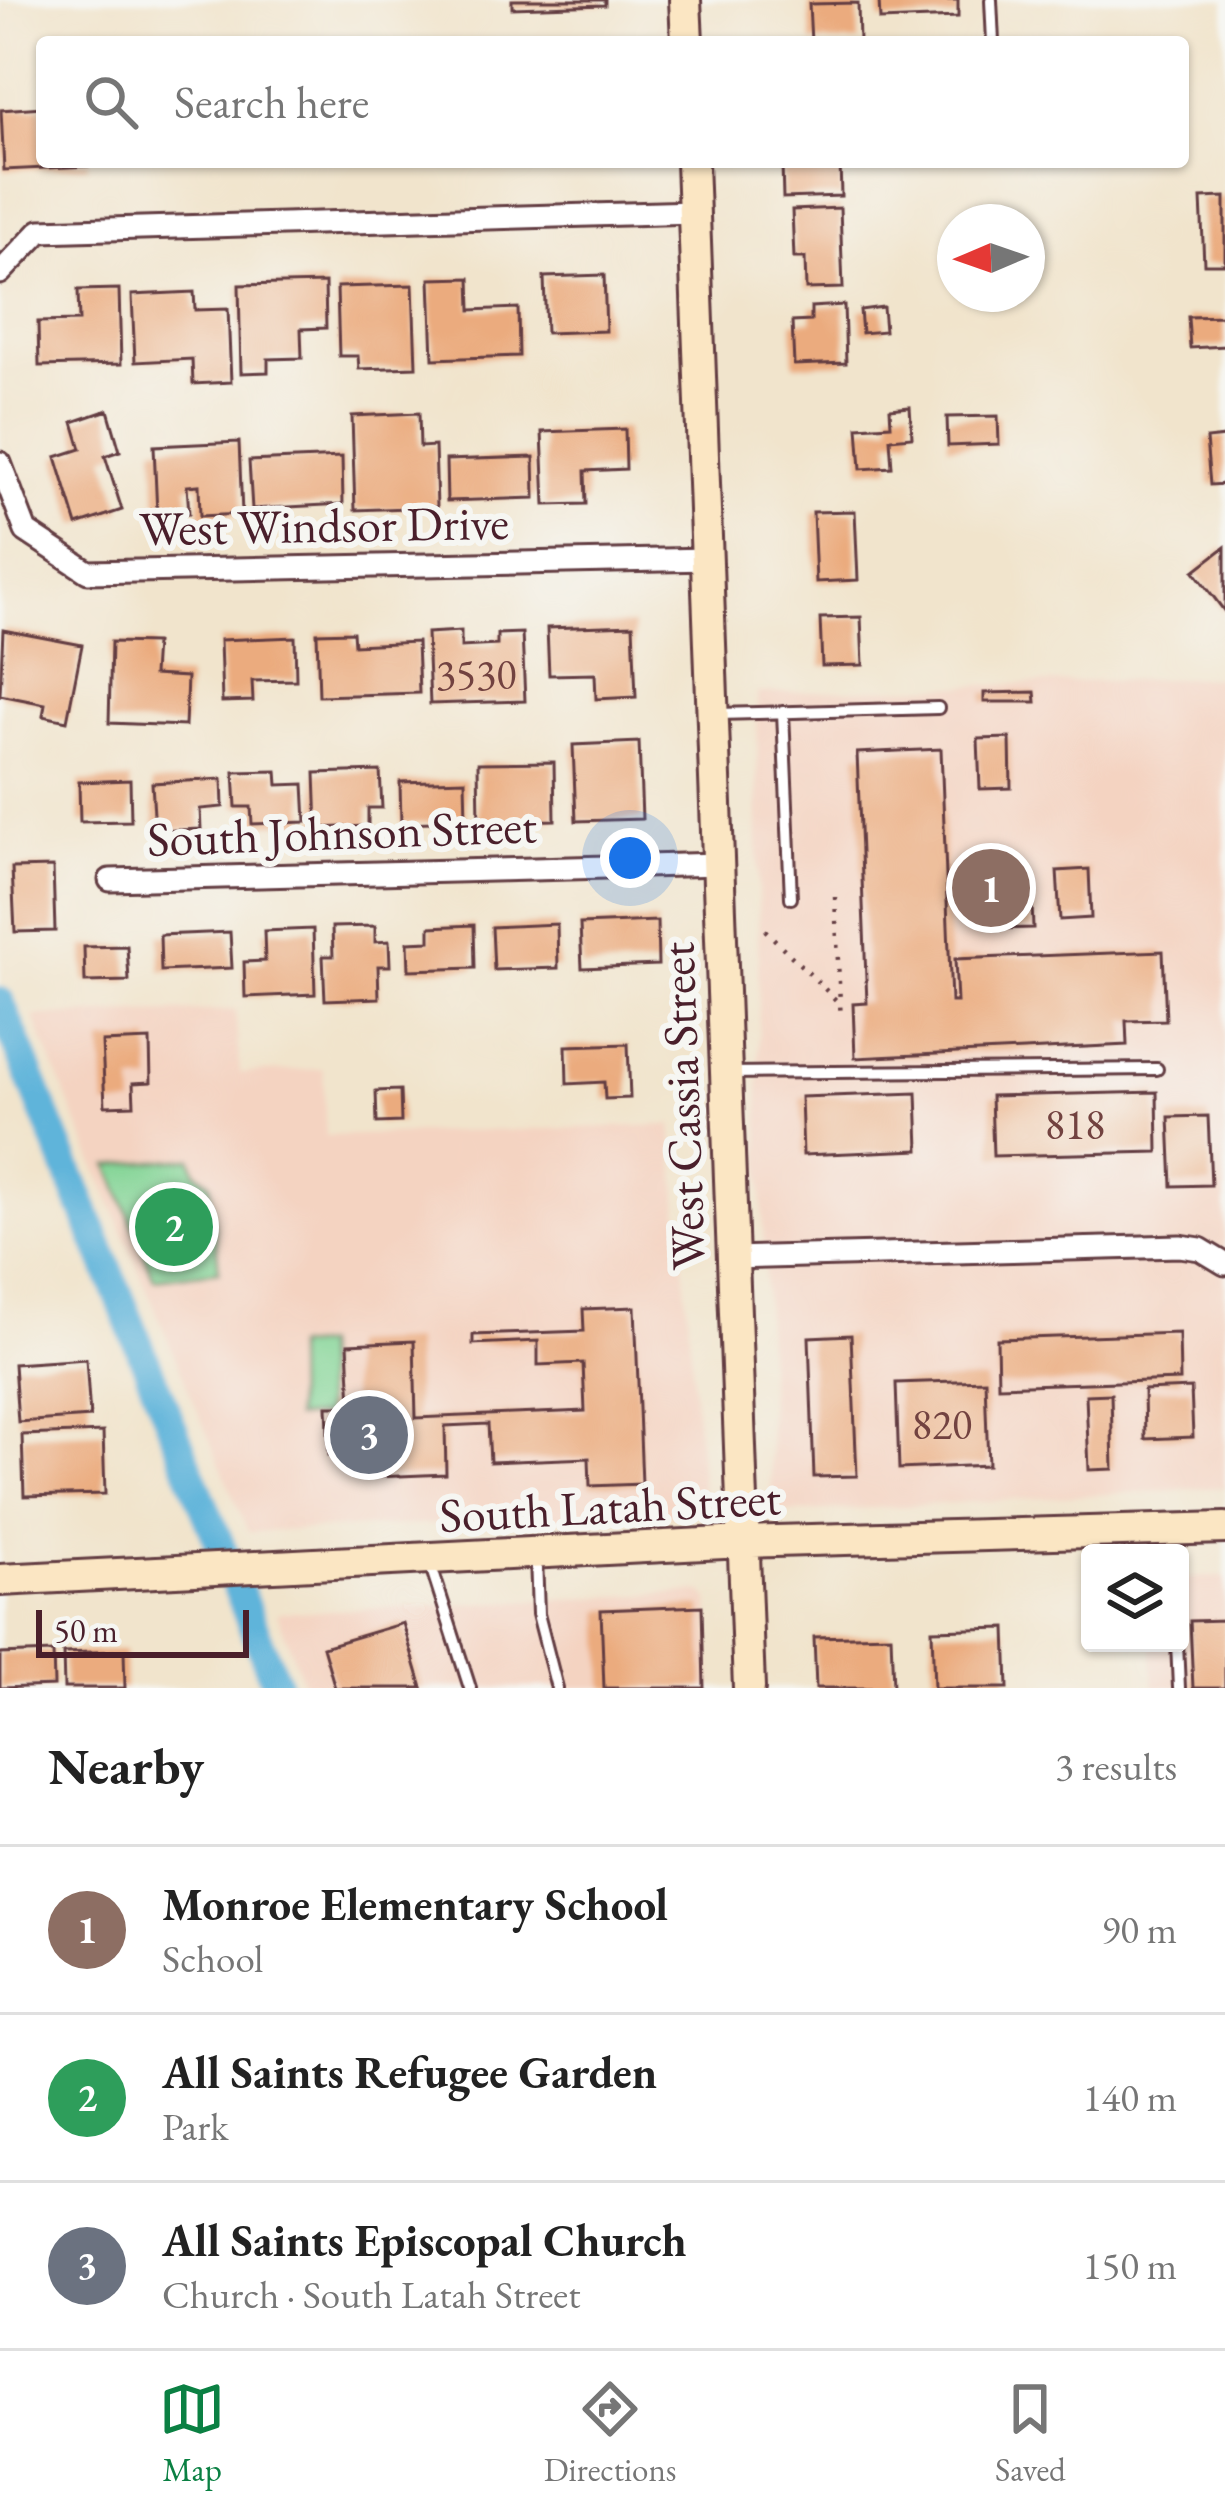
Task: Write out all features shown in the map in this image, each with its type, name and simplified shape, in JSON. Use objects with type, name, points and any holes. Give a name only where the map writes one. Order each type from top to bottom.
[{"type":"street","points":[[685,0],[687,36]]},
{"type":"street","name":"West Cassia Street","points":[[692,168],[749,1688]]},
{"type":"street","points":[[0,273],[40,231],[694,212]]},
{"type":"street","name":"West Windsor Drive","points":[[0,463],[26,531],[88,572],[709,560]]},
{"type":"street","name":"South Johnson Street","points":[[110,880],[720,864]]},
{"type":"street","points":[[732,1258],[1180,1246],[1200,1249],[1225,1264]]},
{"type":"street","name":"South Latah Street","points":[[0,1580],[743,1543],[1173,1541],[1225,1528]]},
{"type":"lane","points":[[991,0],[993,36]]},
{"type":"lane","points":[[715,714],[938,707]]},
{"type":"lane","points":[[784,712],[791,898]]},
{"type":"lane","points":[[724,1073],[1157,1069]]},
{"type":"lane","points":[[536,1554],[538,1614],[557,1688]]},
{"type":"lane","points":[[429,1560],[470,1688]]},
{"type":"lane","points":[[1178,1652],[1179,1688]]},
{"type":"path","points":[[835,897],[841,1017]]},
{"type":"path","points":[[765,930],[840,1004]]},
{"type":"shaded area","points":[[1225,677],[1225,1487],[772,1514],[759,1099],[757,693]]},
{"type":"shaded area","points":[[235,1010],[240,1073],[323,1069],[326,1136],[672,1125],[703,1503],[690,1514],[248,1532],[33,1016]]},
{"type":"shaded area","points":[[1225,1577],[1225,1688],[1154,1688],[1152,1652],[1189,1652],[1189,1578]]},
{"type":"shaded area","points":[[703,1592],[709,1600],[712,1688],[305,1688],[277,1613]]},
{"type":"green space","points":[[191,1158],[196,1172],[210,1183],[219,1271],[154,1279],[109,1165]]},
{"type":"green space","points":[[322,1345],[325,1416],[295,1418],[294,1347]]},
{"type":"building","points":[[512,0],[605,0],[605,5],[512,8]]},
{"type":"building","points":[[879,0],[958,0],[958,17],[880,20]]},
{"type":"building","points":[[858,3],[859,36],[811,36],[809,4]]},
{"type":"building","points":[[36,107],[36,168],[46,168],[4,170],[1,110]]},
{"type":"building","points":[[782,168],[840,168],[841,196],[783,198]]},
{"type":"building","points":[[1225,197],[1225,264],[1204,264],[1201,198]]},
{"type":"building","points":[[840,208],[843,288],[806,289],[805,258],[794,258],[792,210]]},
{"type":"building","points":[[604,275],[606,331],[546,333],[544,277]]},
{"type":"building","points":[[470,278],[471,310],[518,308],[519,356],[433,359],[430,279]]},
{"type":"building","points":[[325,283],[326,328],[301,329],[302,358],[268,359],[268,372],[241,373],[239,285]]},
{"type":"building","points":[[413,285],[416,367],[359,369],[358,356],[339,356],[337,287]]},
{"type":"building","points":[[119,289],[121,364],[39,366],[38,322],[79,321],[78,290]]},
{"type":"building","points":[[194,292],[195,310],[228,309],[231,382],[193,384],[192,359],[135,362],[132,295]]},
{"type":"building","points":[[844,305],[846,363],[794,365],[792,322],[811,321],[811,307]]},
{"type":"building","points":[[883,307],[885,331],[862,333],[860,310]]},
{"type":"building","points":[[1225,316],[1225,346],[1190,348],[1188,317]]},
{"type":"building","points":[[910,407],[912,437],[890,439],[892,467],[861,469],[858,427],[891,425],[890,409]]},
{"type":"building","points":[[108,410],[120,451],[105,456],[122,510],[77,525],[56,457],[81,449],[73,422]]},
{"type":"building","points":[[419,413],[420,447],[435,446],[437,507],[355,510],[352,416]]},
{"type":"building","points":[[998,416],[999,444],[948,446],[947,417]]},
{"type":"building","points":[[625,429],[626,469],[585,471],[586,504],[545,505],[542,432]]},
{"type":"building","points":[[1225,437],[1225,484],[1210,485],[1206,439]]},
{"type":"building","points":[[239,442],[242,514],[200,516],[199,485],[187,486],[189,513],[157,514],[154,446]]},
{"type":"building","points":[[342,457],[343,504],[252,509],[249,461]]},
{"type":"building","points":[[534,457],[535,498],[447,501],[446,460]]},
{"type":"building","points":[[855,511],[858,580],[816,582],[813,512]]},
{"type":"building","points":[[1225,547],[1225,612],[1194,571]]},
{"type":"building","points":[[861,617],[863,665],[822,666],[820,618]]},
{"type":"building","points":[[633,625],[636,697],[596,699],[595,674],[549,675],[547,628]]},
{"type":"building","points":[[3,630],[82,645],[67,721],[43,716],[45,704],[0,695]]},
{"type":"building","points":[[461,631],[461,647],[497,645],[497,634],[522,633],[525,701],[430,704],[427,633]]},
{"type":"building","points":[[353,632],[354,645],[417,642],[419,693],[319,696],[317,633]]},
{"type":"building","points":[[295,637],[296,680],[252,681],[253,701],[222,702],[220,640]]},
{"type":"building","points":[[111,642],[155,643],[153,675],[187,677],[185,726],[109,723]]},
{"type":"building","points":[[1035,692],[1036,702],[984,702],[984,693]]},
{"type":"building","points":[[1010,738],[1011,788],[980,789],[978,739]]},
{"type":"building","points":[[639,742],[642,819],[576,821],[573,745]]},
{"type":"building","points":[[941,749],[951,1002],[957,1002],[955,959],[1163,951],[1166,1020],[1126,1021],[1127,1045],[855,1058],[853,1004],[867,1003],[857,753]]},
{"type":"building","points":[[554,762],[555,820],[479,822],[478,763]]},
{"type":"building","points":[[277,771],[278,785],[304,784],[306,822],[252,824],[251,807],[236,807],[234,772]]},
{"type":"building","points":[[380,771],[382,808],[368,808],[368,826],[317,828],[315,773]]},
{"type":"building","points":[[222,779],[223,807],[200,809],[201,829],[155,831],[152,783]]},
{"type":"building","points":[[130,780],[131,821],[80,822],[79,782]]},
{"type":"building","points":[[465,780],[466,821],[401,823],[400,782]]},
{"type":"building","points":[[53,867],[55,931],[15,932],[12,868]]},
{"type":"building","points":[[1089,869],[1091,918],[1060,920],[1057,871]]},
{"type":"building","points":[[1031,880],[1033,928],[997,929],[995,882]]},
{"type":"building","points":[[657,921],[658,965],[582,968],[580,924]]},
{"type":"building","points":[[557,924],[558,968],[494,970],[492,927]]},
{"type":"building","points":[[474,925],[475,968],[409,970],[408,942],[430,941],[430,927]]},
{"type":"building","points":[[375,926],[375,942],[389,941],[390,966],[378,966],[379,998],[325,1000],[323,956],[333,956],[332,927]]},
{"type":"building","points":[[313,929],[315,994],[245,997],[244,962],[265,961],[264,931]]},
{"type":"building","points":[[230,932],[232,968],[161,971],[160,935]]},
{"type":"building","points":[[127,946],[129,981],[85,982],[84,947]]},
{"type":"building","points":[[150,1040],[151,1082],[133,1083],[134,1105],[105,1106],[102,1042]]},
{"type":"building","points":[[628,1044],[630,1098],[605,1099],[604,1082],[567,1084],[566,1046]]},
{"type":"building","points":[[400,1090],[401,1122],[377,1123],[376,1091]]},
{"type":"building","points":[[1157,1092],[1158,1152],[993,1156],[991,1096]]},
{"type":"building","points":[[917,1093],[919,1150],[803,1155],[801,1097]]},
{"type":"building","points":[[1208,1116],[1211,1185],[1172,1186],[1169,1117]]},
{"type":"building","points":[[635,1307],[642,1484],[590,1486],[589,1458],[490,1462],[488,1424],[445,1426],[446,1474],[353,1478],[352,1454],[329,1455],[327,1406],[351,1406],[348,1344],[414,1341],[416,1418],[585,1411],[583,1363],[538,1365],[538,1341],[473,1344],[473,1335],[584,1331],[583,1309]]},
{"type":"building","points":[[1179,1333],[1180,1380],[998,1386],[997,1339]]},
{"type":"building","points":[[851,1335],[857,1476],[814,1477],[809,1337]]},
{"type":"building","points":[[86,1359],[90,1417],[18,1422],[14,1364]]},
{"type":"building","points":[[985,1380],[988,1465],[899,1469],[896,1383]]},
{"type":"building","points":[[1191,1388],[1193,1437],[1145,1439],[1144,1390]]},
{"type":"building","points":[[1111,1394],[1113,1469],[1089,1470],[1086,1395]]},
{"type":"building","points":[[103,1432],[105,1494],[24,1496],[22,1435]]},
{"type":"building","points":[[702,1606],[704,1688],[604,1688],[601,1610]]},
{"type":"building","points":[[1225,1620],[1225,1688],[1193,1688],[1190,1621]]},
{"type":"building","points":[[403,1623],[422,1688],[335,1688],[323,1647]]},
{"type":"building","points":[[1006,1628],[1008,1688],[934,1688],[932,1630]]},
{"type":"building","points":[[891,1635],[893,1688],[816,1688],[814,1637]]},
{"type":"building","points":[[124,1651],[125,1688],[64,1688],[63,1653]]},
{"type":"building","points":[[53,1652],[54,1686],[0,1688],[0,1654]]},
{"type":"waterway","points":[[0,1002],[278,1688]]},
{"type":"place","name":"Monroe Elementary School","points":[[991,888]]},
{"type":"place","name":"All Saints Refugee Garden","points":[[174,1227]]},
{"type":"place","name":"All Saints Episcopal Church","points":[[369,1435]]}]
